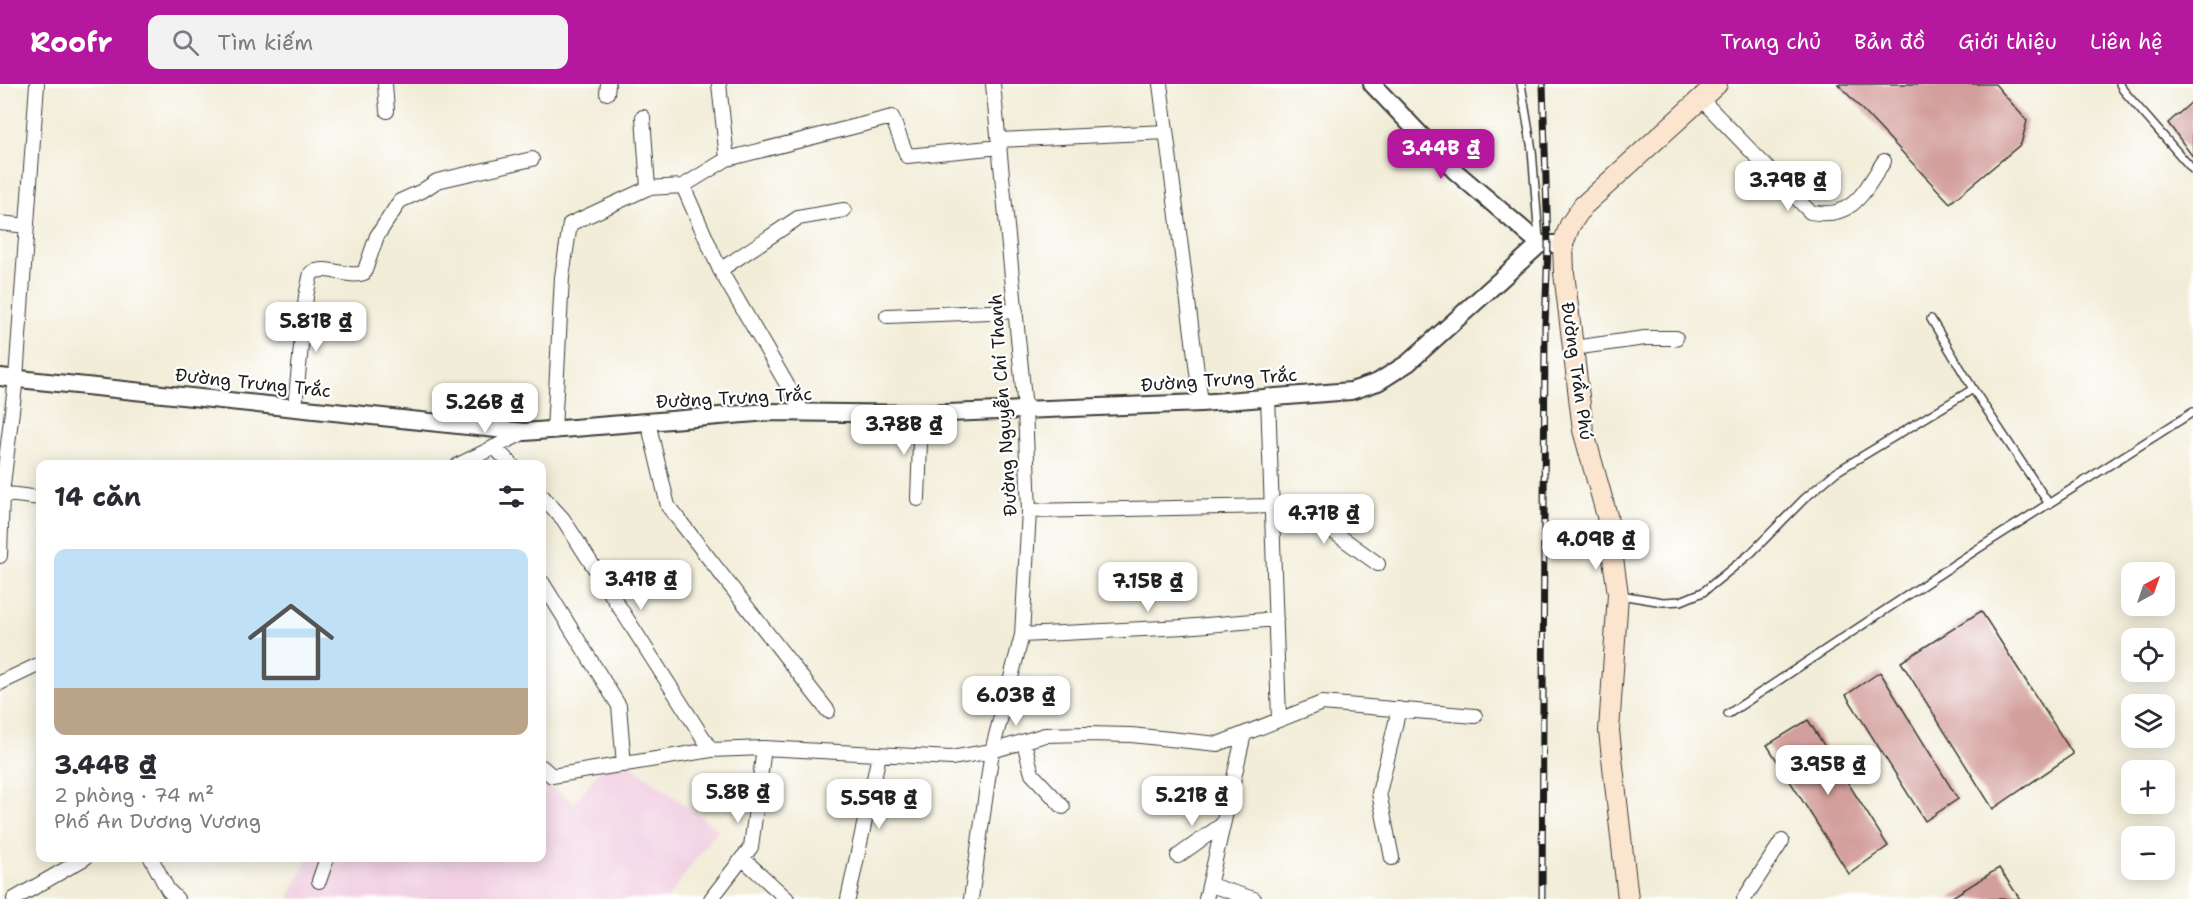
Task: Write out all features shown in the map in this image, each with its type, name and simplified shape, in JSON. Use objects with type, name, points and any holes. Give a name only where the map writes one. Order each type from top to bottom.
[{"type":"main road","points":[[1563,244],[1570,225],[1583,206],[1717,84]]},
{"type":"main road","name":"Đường Trần Phú","points":[[1563,244],[1583,430],[1607,516],[1618,594],[1609,731],[1628,899]]},
{"type":"street","points":[[0,556],[1,493],[8,378],[27,226],[36,84]]},
{"type":"street","points":[[386,84],[387,111]]},
{"type":"street","points":[[719,84],[727,159]]},
{"type":"street","name":"Đường Nguyễn Chí Thanh","points":[[971,899],[992,751],[1022,635],[1029,511],[1025,409],[993,84]]},
{"type":"street","points":[[1160,84],[1201,403]]},
{"type":"street","points":[[1372,84],[1456,172],[1540,244],[1563,244]]},
{"type":"street","points":[[1701,99],[1810,212],[1828,216],[1847,210],[1862,194],[1884,161]]},
{"type":"street","points":[[643,117],[648,188]]},
{"type":"street","points":[[554,432],[562,277],[570,224],[648,188],[683,186],[727,159],[892,117],[907,156],[1000,143],[1166,132]]},
{"type":"street","points":[[295,407],[306,296],[311,273],[325,270],[356,275],[364,273],[377,236],[400,201],[437,181],[532,159]]},
{"type":"street","points":[[683,186],[720,270],[803,412]]},
{"type":"street","points":[[720,270],[798,218],[844,210]]},
{"type":"street","points":[[0,223],[27,226]]},
{"type":"street","name":"Đường Trưng Trắc","points":[[8,378],[525,432],[554,432],[768,412],[921,414],[1201,403],[1351,391],[1378,382],[1408,363],[1540,244]]},
{"type":"street","points":[[887,316],[1016,311]]},
{"type":"street","points":[[1573,348],[1645,338],[1676,338]]},
{"type":"street","points":[[1268,396],[1279,719]]},
{"type":"street","points":[[918,499],[921,414]]},
{"type":"street","points":[[648,422],[668,506],[828,711]]},
{"type":"street","points":[[471,460],[525,432]]},
{"type":"street","points":[[494,447],[507,460]]},
{"type":"street","points":[[1,493],[36,497]]},
{"type":"street","points":[[546,500],[563,519],[711,750]]},
{"type":"street","points":[[1029,511],[1272,513],[1331,530],[1378,564]]},
{"type":"street","points":[[546,588],[620,706],[624,765]]},
{"type":"street","points":[[1022,635],[1184,627],[1276,619]]},
{"type":"street","points":[[0,683],[36,666]]},
{"type":"street","points":[[546,771],[552,776],[711,750],[764,748],[951,758],[992,751],[1044,735],[1120,734],[1218,744],[1322,703],[1475,716]]},
{"type":"street","points":[[1392,858],[1378,793],[1399,709]]},
{"type":"street","points":[[1206,899],[1244,734]]},
{"type":"street","points":[[1024,741],[1032,774],[1064,807]]},
{"type":"street","points":[[711,899],[751,847],[764,748]]},
{"type":"street","points":[[848,899],[879,755]]},
{"type":"street","points":[[1178,856],[1224,824]]},
{"type":"street","points":[[1744,899],[1782,841]]},
{"type":"street","points":[[742,858],[787,899]]},
{"type":"street","points":[[14,899],[78,862]]},
{"type":"street","points":[[153,862],[168,890],[177,899]]},
{"type":"street","points":[[319,881],[326,862]]},
{"type":"street","points":[[1210,885],[1254,899]]},
{"type":"lane","points":[[1521,84],[1532,150],[1540,244]]},
{"type":"lane","points":[[2120,84],[2193,170]]},
{"type":"lane","points":[[1931,319],[1972,389],[2049,504]]},
{"type":"lane","points":[[1618,594],[1663,602],[1681,601],[1703,592],[1751,554],[1804,499],[1836,472],[1972,389]]},
{"type":"lane","points":[[1728,714],[2193,412]]},
{"type":"shaded area","points":[[613,752],[718,829],[667,899],[288,899],[306,862],[546,862],[546,785],[575,803]]},
{"type":"building","points":[[1838,84],[1995,84],[2027,121],[2021,144],[1950,203]]},
{"type":"building","points":[[2193,101],[2193,157],[2168,123]]},
{"type":"building","points":[[1981,611],[2073,754],[1993,809],[1901,662]]},
{"type":"building","points":[[1880,672],[1958,799],[1925,821],[1846,695]]},
{"type":"building","points":[[1808,720],[1888,846],[1849,874],[1767,745]]},
{"type":"building","points":[[1999,868],[2020,899],[1949,899]]},
{"type":"railway","points":[[1542,899],[1545,325],[1548,245],[1543,84]]}]
